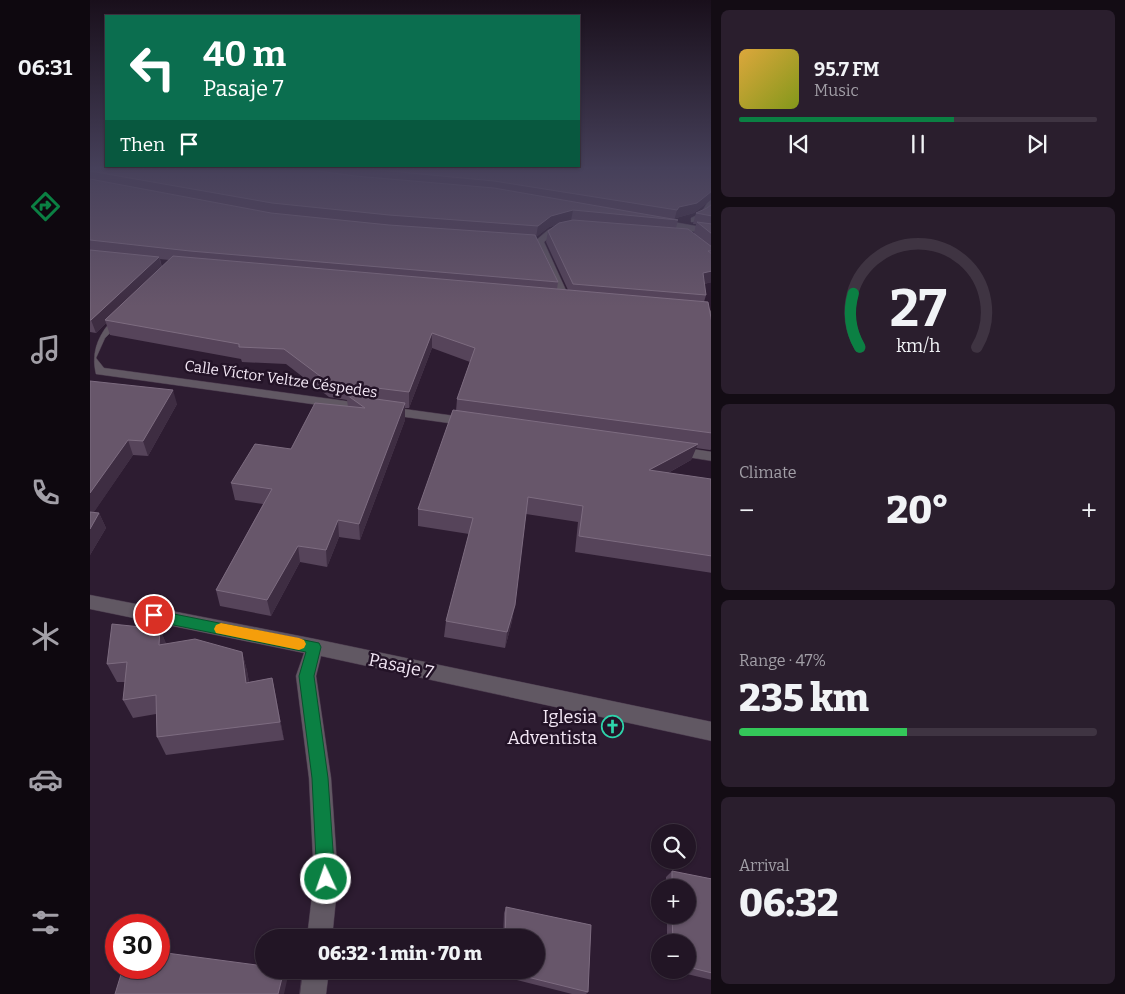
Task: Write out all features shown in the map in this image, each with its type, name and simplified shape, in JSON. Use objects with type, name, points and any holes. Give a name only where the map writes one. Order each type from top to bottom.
[{"type":"street","points":[[655,222],[688,221],[700,218],[705,213]]},
{"type":"street","points":[[646,220],[711,232]]},
{"type":"street","points":[[676,226],[688,236]]},
{"type":"street","points":[[566,299],[535,242],[555,228],[578,227]]},
{"type":"street","points":[[669,234],[711,238]]},
{"type":"street","points":[[90,358],[100,337],[127,311]]},
{"type":"street","name":"Calle Víctor Veltze Céspedes","points":[[90,358],[100,371],[487,425]]},
{"type":"street","points":[[662,450],[711,457]]},
{"type":"street","name":"Pasaje 7","points":[[90,602],[314,647],[711,732]]},
{"type":"street","points":[[314,647],[306,676],[320,778],[326,879],[320,929]]},
{"type":"street","points":[[313,994],[315,979]]},
{"type":"building","points":[[90,213],[275,213],[389,225],[535,235],[558,282],[190,251],[90,240]]},
{"type":"building","points":[[373,213],[561,213],[551,216],[538,226]]},
{"type":"building","points":[[609,213],[640,213],[678,220]]},
{"type":"building","points":[[698,213],[711,213],[711,216]]},
{"type":"building","points":[[573,220],[688,229],[711,246],[711,251],[708,251],[711,253],[711,271],[703,273],[706,295],[573,284],[548,231],[559,223]]},
{"type":"building","points":[[697,222],[711,224],[711,233]]},
{"type":"building","points":[[90,250],[159,257],[91,320],[90,320]]},
{"type":"building","points":[[173,256],[708,302],[711,318],[711,433],[457,399],[475,348],[432,333],[409,392],[328,382],[284,349],[239,347],[239,344],[105,320]]},
{"type":"building","points":[[90,381],[173,390],[143,441],[128,440],[90,493]]},
{"type":"building","points":[[347,395],[405,403],[359,524],[338,520],[326,550],[298,546],[267,600],[216,590],[272,489],[231,483],[255,444],[291,449],[315,403],[365,408]]},
{"type":"building","points":[[453,410],[698,444],[649,470],[711,479],[711,556],[579,536],[583,506],[528,497],[515,605],[507,632],[446,621],[473,518],[418,509]]},
{"type":"building","points":[[90,512],[99,513],[90,529]]},
{"type":"building","points":[[112,624],[160,629],[159,645],[195,639],[242,652],[246,683],[272,678],[280,722],[157,737],[156,695],[123,700],[127,662],[107,664]]},
{"type":"building","points":[[672,871],[711,879],[711,973],[696,969],[696,934],[673,934],[672,924],[696,924],[696,879],[672,879]]},
{"type":"building","points":[[506,907],[591,925],[588,992],[535,979],[545,979],[545,929],[505,929]]},
{"type":"building","points":[[170,953],[255,965],[255,979],[282,979],[278,994],[115,994],[120,979],[170,979]]},
{"type":"slow traffic","points":[[221,629],[299,644]]},
{"type":"place","name":"Iglesia Adventista","points":[[613,727]]},
{"type":"route","points":[[154,615],[314,647],[306,676],[320,778],[326,879]]}]
